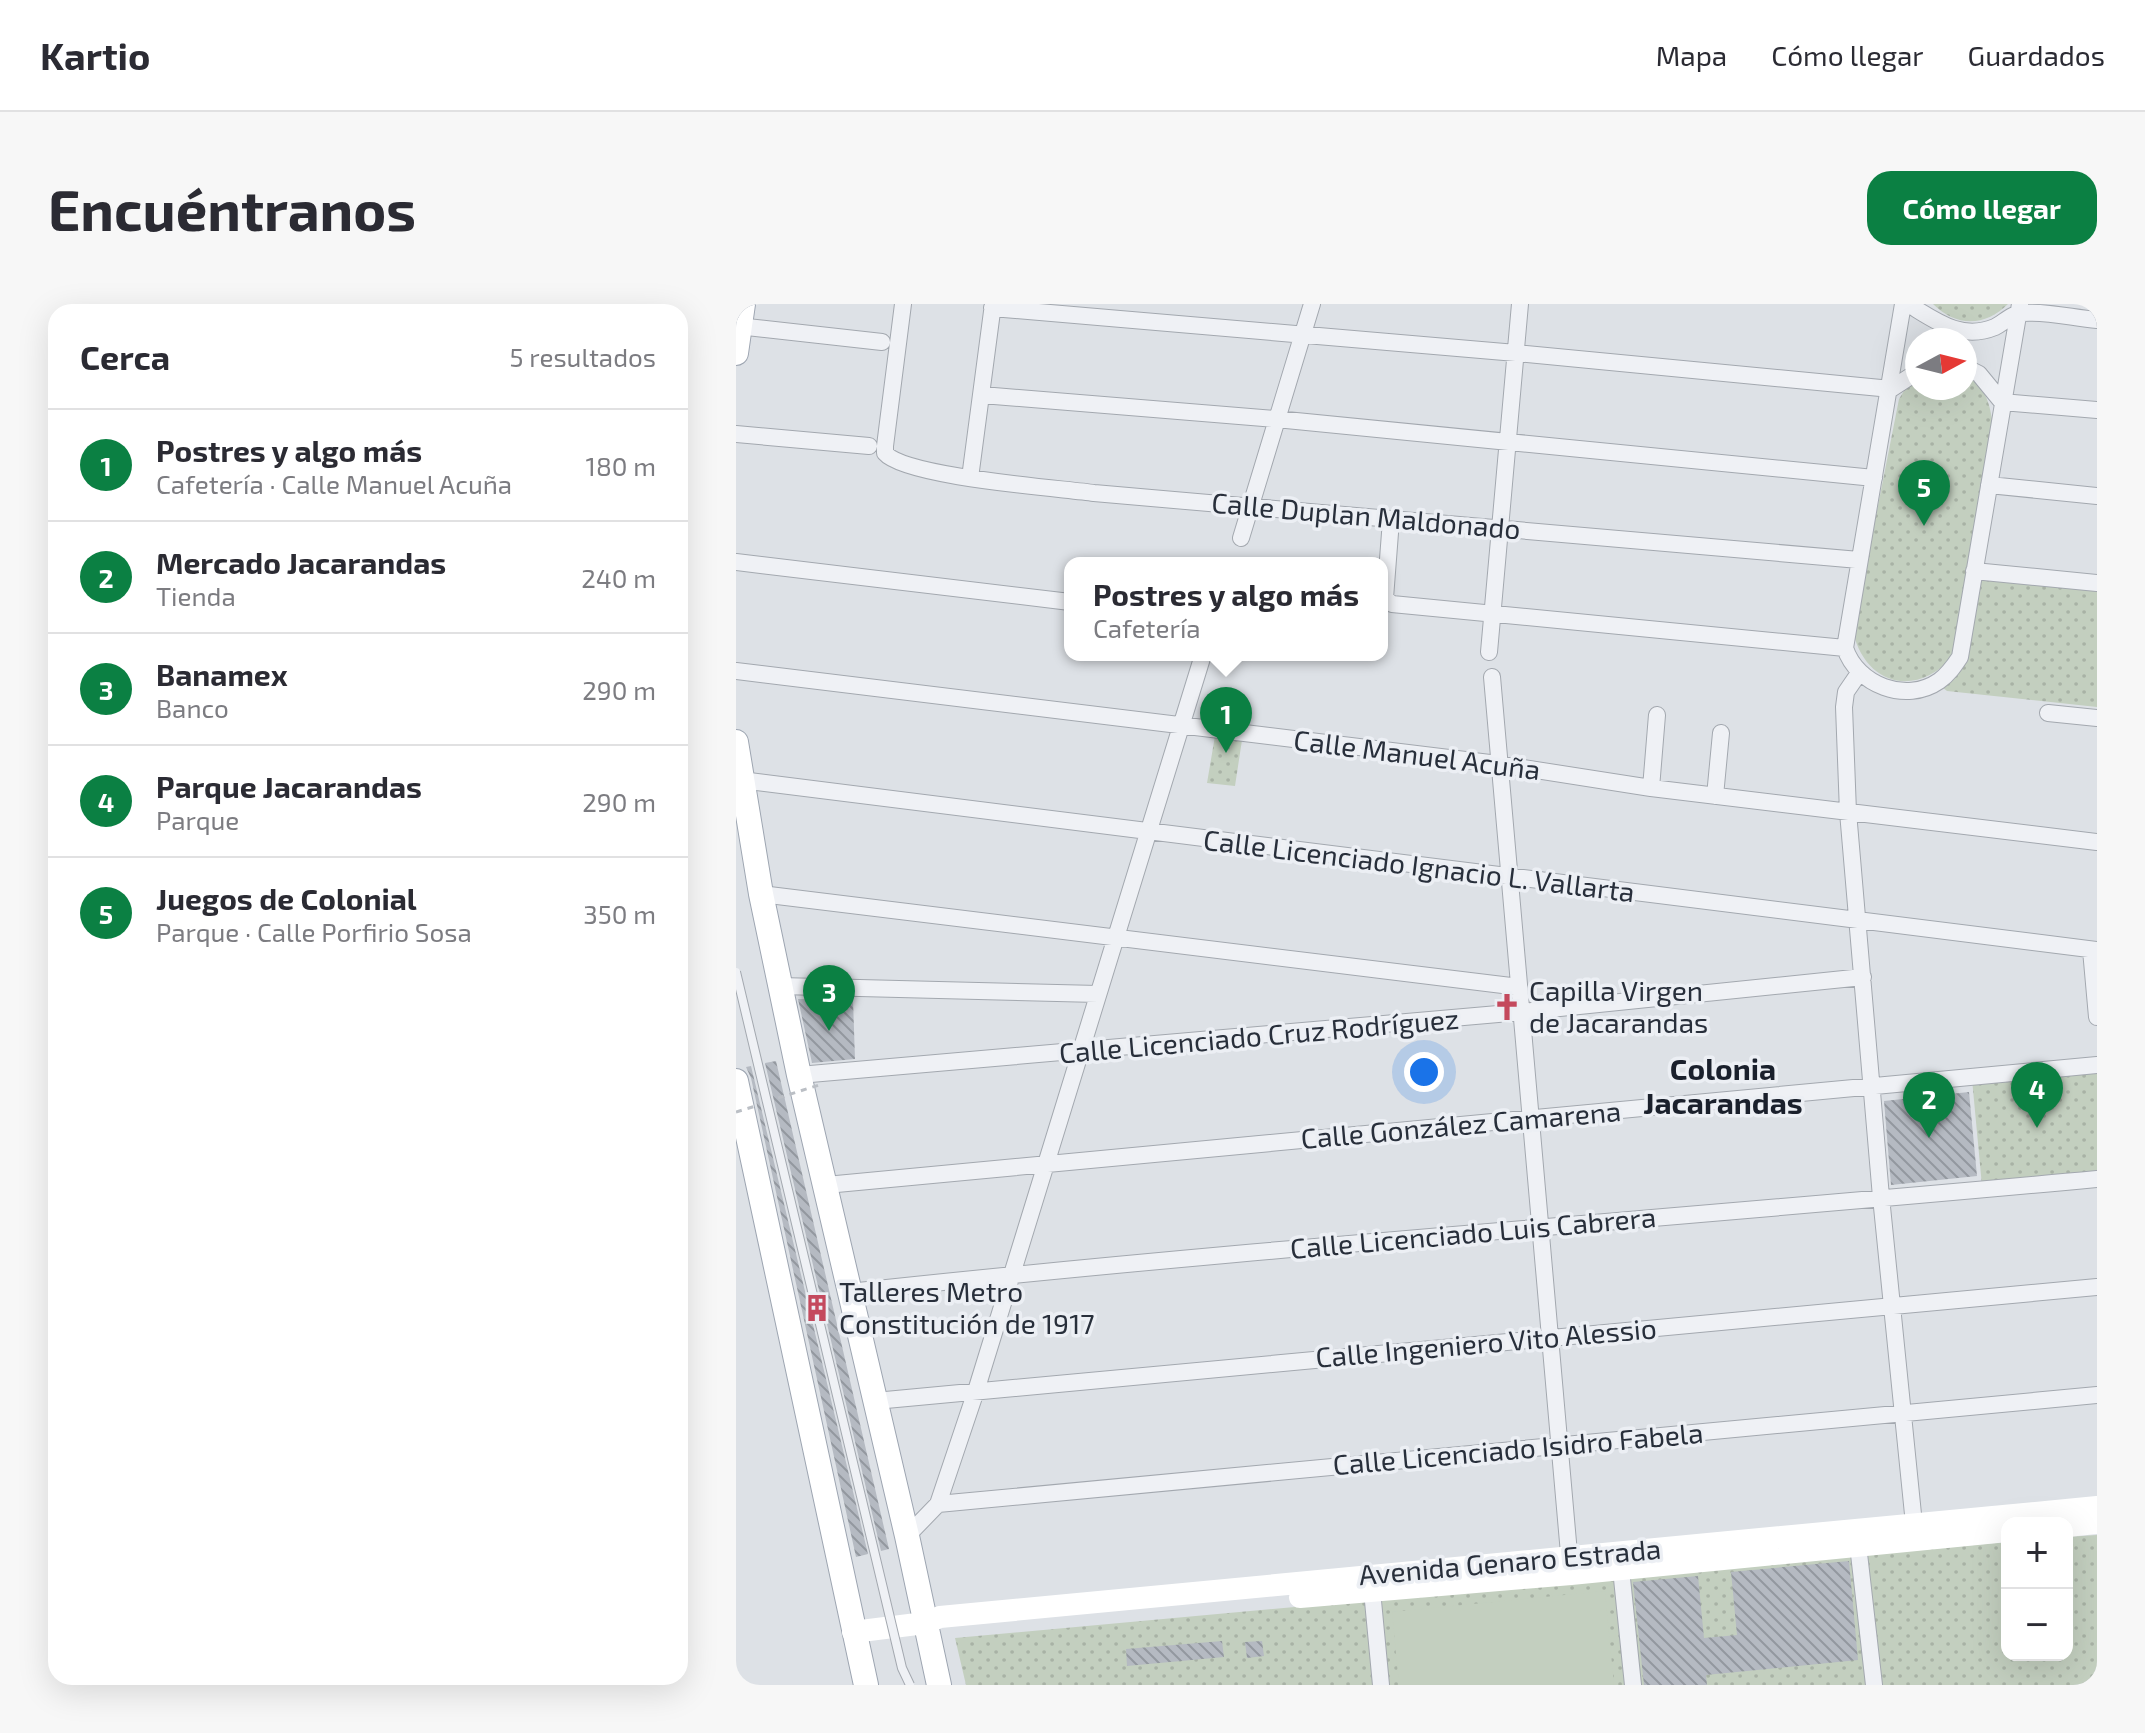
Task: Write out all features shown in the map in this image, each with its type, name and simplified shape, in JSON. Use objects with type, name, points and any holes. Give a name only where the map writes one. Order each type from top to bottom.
[{"type":"main road","points":[[736,353],[741,315]]},
{"type":"main road","points":[[736,742],[761,894],[799,1075],[939,1685]]},
{"type":"main road","points":[[736,1081],[741,1126],[866,1685]]},
{"type":"main road","points":[[925,1623],[950,1685]]},
{"type":"street","points":[[736,434],[877,446],[903,304]]},
{"type":"street","points":[[1241,538],[1312,304]]},
{"type":"street","points":[[1489,652],[1520,304]]},
{"type":"street","points":[[2020,308],[1960,657],[1939,681],[1911,690],[1893,690],[1874,684],[1850,662],[1845,648],[1906,304],[1953,330],[1975,332],[1990,329],[2020,308],[2097,320]]},
{"type":"street","points":[[970,478],[993,306],[1891,389],[1905,380]]},
{"type":"street","points":[[741,315],[882,342]]},
{"type":"street","points":[[1977,373],[2002,402],[2097,410]]},
{"type":"street","points":[[982,395],[1276,419],[1874,478]]},
{"type":"street","name":"Calle Duplan Maldonado","points":[[877,446],[896,462],[970,478],[1094,493],[1859,560]]},
{"type":"street","points":[[1989,485],[2097,496]]},
{"type":"street","points":[[1388,559],[1391,520]]},
{"type":"street","points":[[736,562],[1064,601]]},
{"type":"street","points":[[1974,571],[2097,583]]},
{"type":"street","points":[[1388,601],[1392,604],[1491,615],[1845,648]]},
{"type":"street","points":[[907,1536],[938,1504],[976,1391],[1201,661]]},
{"type":"street","name":"Calle Manuel Acuña","points":[[736,671],[1498,764],[1651,788],[2097,842]]},
{"type":"street","points":[[1859,673],[1846,692],[1844,707],[1848,812],[1914,1531]]},
{"type":"street","points":[[1492,677],[1570,1565]]},
{"type":"street","points":[[2048,713],[2097,718]]},
{"type":"street","points":[[1651,788],[1657,715]]},
{"type":"street","points":[[1715,796],[1721,733]]},
{"type":"street","name":"Calle Licenciado Ignacio L. Vallarta","points":[[741,780],[2094,950]]},
{"type":"street","points":[[761,894],[1519,987]]},
{"type":"street","points":[[2094,950],[2097,1017]]},
{"type":"street","name":"Calle Licenciado Cruz Rodríguez","points":[[799,1075],[1521,1012],[1863,977]]},
{"type":"street","points":[[780,986],[1098,994]]},
{"type":"street","name":"Calle González Camarena","points":[[826,1185],[2097,1065]]},
{"type":"street","name":"Calle Licenciado Luis Cabrera","points":[[849,1292],[1541,1226],[2097,1179]]},
{"type":"street","name":"Calle Ingeniero Vito Alessio","points":[[875,1401],[2097,1287]]},
{"type":"street","name":"Calle Licenciado Isidro Fabela","points":[[938,1504],[2097,1395]]},
{"type":"street","name":"Avenida Genaro Estrada","points":[[853,1632],[925,1623],[940,1617],[1570,1565],[1914,1531],[2097,1507]]},
{"type":"street","points":[[2073,1525],[2097,1523]]},
{"type":"street","name":"Avenida Genaro Estrada","points":[[1570,1565],[1621,1569],[1858,1545],[1914,1531],[2001,1531]]},
{"type":"street","points":[[1858,1545],[1874,1685]]},
{"type":"street","points":[[1621,1569],[1633,1685]]},
{"type":"street","points":[[1373,1601],[1381,1685]]},
{"type":"lane","points":[[736,972],[902,1668],[910,1685]]},
{"type":"green space","points":[[1933,304],[2008,304],[1990,317],[1970,321],[1951,317]]},
{"type":"green space","points":[[1977,384],[1984,393],[1992,419],[1953,656],[1924,678],[1909,681],[1894,680],[1869,664],[1853,632],[1899,399],[1905,389],[1905,400],[1977,400]]},
{"type":"green space","points":[[1978,574],[2097,586],[2097,707],[1947,691],[1942,687],[1955,677],[1964,663]]},
{"type":"green space","points":[[1215,736],[1242,740],[1235,786],[1207,783]]},
{"type":"green space","points":[[2097,1066],[2097,1177],[1982,1186],[1972,1079]]},
{"type":"green space","points":[[2097,1535],[2097,1685],[966,1685],[955,1638],[2001,1543],[2001,1661],[2073,1661],[2073,1537]]},
{"type":"green space","points":[[1605,1591],[1614,1685],[1399,1685],[1392,1612]]},
{"type":"building","points":[[798,999],[853,1000],[855,1059],[812,1063]]},
{"type":"building","points":[[776,1061],[889,1549],[881,1551],[765,1063]]},
{"type":"building","points":[[751,1066],[868,1554],[856,1557],[751,1078],[746,1067]]},
{"type":"building","points":[[1969,1092],[1977,1176],[1891,1185],[1884,1101]]},
{"type":"building","points":[[1849,1561],[1858,1660],[1706,1675],[1707,1685],[1644,1685],[1633,1582],[1698,1576],[1704,1638],[1737,1635],[1731,1572]]},
{"type":"building","points":[[1222,1641],[1224,1657],[1127,1666],[1126,1649]]},
{"type":"building","points":[[1262,1641],[1264,1656],[1247,1658],[1245,1642]]},
{"type":"place","name":"Juegos de Colonial","points":[[1924,526]]},
{"type":"place","name":"Postres y algo más","points":[[1226,753]]},
{"type":"place","name":"Capilla Virgen de Jacarandas","points":[[1507,1007]]},
{"type":"place","name":"Banamex","points":[[829,1031]]},
{"type":"place","name":"Parque Jacarandas","points":[[2037,1128]]},
{"type":"place","name":"Mercado Jacarandas","points":[[1929,1138]]},
{"type":"place","name":"Talleres Metro Constitución de 1917","points":[[817,1308]]},
{"type":"district","name":"Colonia Jacarandas","points":[[1723,1087]]}]
